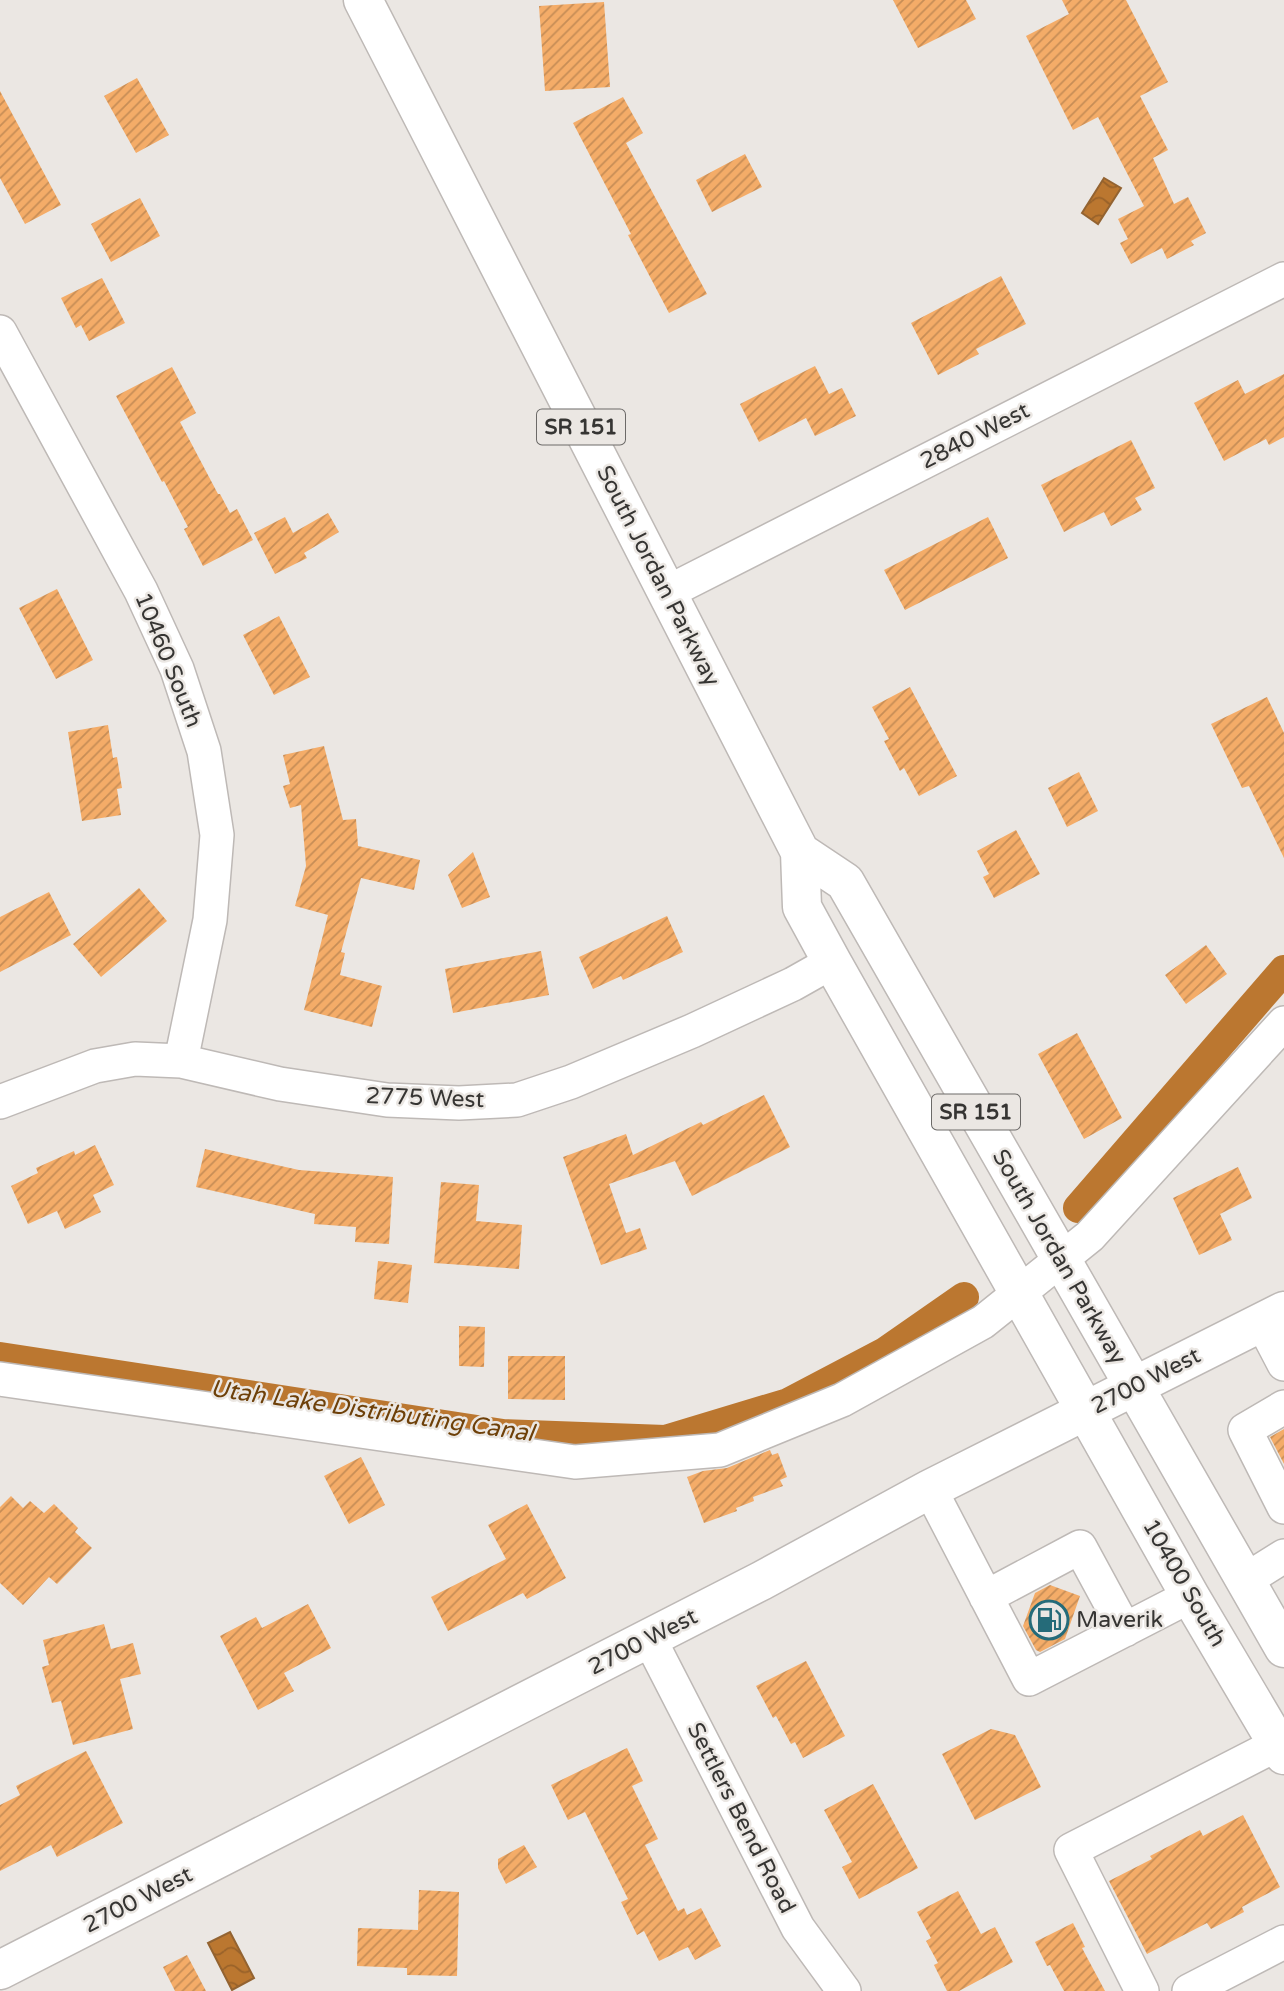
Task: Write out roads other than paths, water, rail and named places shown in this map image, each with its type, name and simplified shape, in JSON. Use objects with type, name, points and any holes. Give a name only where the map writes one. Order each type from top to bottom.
[{"type":"main road","name":"South Jordan Parkway","points":[[363,0],[800,852],[802,907],[1086,1411]]},
{"type":"main road","name":"South Jordan Parkway","points":[[800,852],[845,882],[1134,1387]]},
{"type":"main road","name":"2700 West","points":[[5,1977],[761,1581],[930,1489],[1273,1317]]},
{"type":"main road","name":"SR 151","points":[[1134,1387],[1284,1648]]},
{"type":"main road","name":"10400 South","points":[[1086,1411],[1190,1596],[1281,1749]]},
{"type":"street","name":"2840 West","points":[[666,593],[1284,279]]},
{"type":"street","name":"10460 South","points":[[0,332],[141,591],[177,669],[204,751],[217,835],[211,920],[181,1061]]},
{"type":"street","name":"2775 West","points":[[0,1102],[95,1066],[135,1059],[181,1061],[280,1084],[387,1100],[459,1103],[517,1100],[571,1082],[692,1031],[793,984],[832,962]]},
{"type":"street","points":[[0,1379],[575,1462],[720,1450],[842,1400],[983,1322],[1090,1236],[1284,1023]]},
{"type":"street","points":[[1273,1317],[1284,1364]]},
{"type":"street","points":[[1284,1407],[1245,1430],[1284,1507]]},
{"type":"street","points":[[930,1489],[1029,1679],[1190,1596]]},
{"type":"street","points":[[986,1597],[1080,1547],[1125,1630]]},
{"type":"street","points":[[1244,1581],[1284,1556]]},
{"type":"street","name":"Settlers Bend Road","points":[[649,1638],[798,1928],[844,1991]]},
{"type":"street","points":[[1142,1991],[1071,1850],[1281,1749]]},
{"type":"street","points":[[1189,1991],[1284,1942]]},
{"type":"water","points":[[1104,178],[1121,188],[1098,224],[1082,213]]},
{"type":"water","points":[[230,1932],[254,1978],[232,1990],[208,1943]]},
{"type":"waterway","name":"Utah Lake Distributing Canal","points":[[1078,1208],[1284,970]]},
{"type":"waterway","name":"Utah Lake Distributing Canal","points":[[0,1357],[503,1434],[665,1440],[788,1403],[885,1352],[964,1297]]},
{"type":"place","name":"Maverik","points":[[1049,1620]]}]
